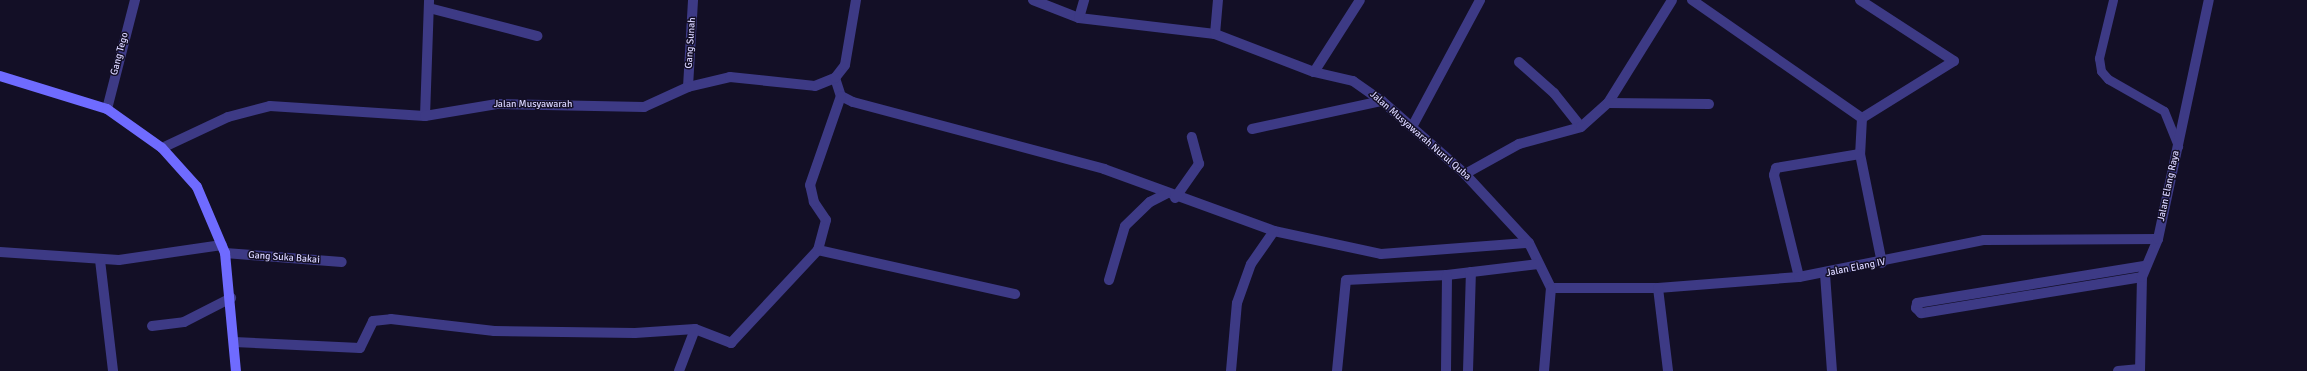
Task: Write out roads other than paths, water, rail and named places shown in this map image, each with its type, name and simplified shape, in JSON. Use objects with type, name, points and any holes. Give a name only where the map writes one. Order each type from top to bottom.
[{"type":"main road","points":[[0,76],[108,109],[162,148],[196,187],[223,249],[231,298],[236,371]]},
{"type":"street","name":"Gang Tego","points":[[108,109],[134,0]]},
{"type":"street","name":"Gang Sunah","points":[[688,87],[693,0]]},
{"type":"street","points":[[234,342],[360,348],[373,321],[380,320],[494,331],[635,333],[695,329],[731,343],[818,250],[826,220],[814,202],[810,185],[841,96],[834,78],[845,65],[856,0]]},
{"type":"street","name":"Jalan Musyawarah Nurul Quba","points":[[1032,0],[1079,18],[1215,34],[1314,72],[1353,81],[1382,101],[1465,174],[1529,243],[1551,288]]},
{"type":"street","points":[[1079,18],[1084,0]]},
{"type":"street","points":[[1215,34],[1218,0]]},
{"type":"street","points":[[1314,72],[1360,0]]},
{"type":"street","points":[[1412,127],[1480,0]]},
{"type":"street","points":[[1465,174],[1519,144],[1581,127],[1608,103],[1672,0]]},
{"type":"street","points":[[1692,0],[1862,118]]},
{"type":"street","points":[[1860,0],[1954,61],[1862,118]]},
{"type":"street","name":"Jalan Elang Raya","points":[[2140,370],[2142,277],[2144,266],[2158,238],[2209,0]]},
{"type":"street","points":[[425,116],[429,4],[537,36]]},
{"type":"street","points":[[1519,62],[1554,93],[1581,127]]},
{"type":"street","name":"Jalan Musyawarah","points":[[162,148],[228,117],[270,106],[425,116],[497,104],[644,107],[688,87],[730,77],[815,86],[834,78]]},
{"type":"street","points":[[841,96],[853,102],[1104,169],[1171,196],[1274,231],[1381,254],[1529,243]]},
{"type":"street","points":[[1252,129],[1382,101]]},
{"type":"street","points":[[1608,103],[1710,104]]},
{"type":"street","points":[[1862,118],[1860,154],[1882,263]]},
{"type":"street","points":[[1109,280],[1125,226],[1150,202],[1171,196],[1199,164],[1192,137]]},
{"type":"street","points":[[1799,277],[1774,175],[1776,168],[1860,154]]},
{"type":"street","points":[[1231,371],[1237,303],[1251,264],[1274,231]]},
{"type":"street","name":"Jalan Elang IV","points":[[1551,288],[1658,288],[1799,277],[1825,274],[1882,263],[1984,240],[2158,238]]},
{"type":"street","name":"Gang Suka Bakai","points":[[0,252],[100,260],[223,249],[342,262]]},
{"type":"street","points":[[818,250],[1015,294]]},
{"type":"street","points":[[100,260],[113,371]]},
{"type":"street","points":[[1337,371],[1346,280],[1447,276],[1538,264]]},
{"type":"street","points":[[2142,277],[1921,313],[1916,308],[1917,303],[2144,266]]},
{"type":"street","points":[[1468,371],[1471,272]]},
{"type":"street","points":[[1825,274],[1832,371]]},
{"type":"street","points":[[1446,371],[1447,276]]},
{"type":"street","points":[[1544,371],[1551,288]]},
{"type":"street","points":[[1658,288],[1668,371]]},
{"type":"street","points":[[152,326],[184,322],[231,298]]},
{"type":"street","points":[[679,371],[695,329]]},
{"type":"street","points":[[2118,371],[2140,370]]},
{"type":"lane","points":[[2113,0],[2100,58],[2101,71],[2108,79],[2164,111],[2178,146]]}]
